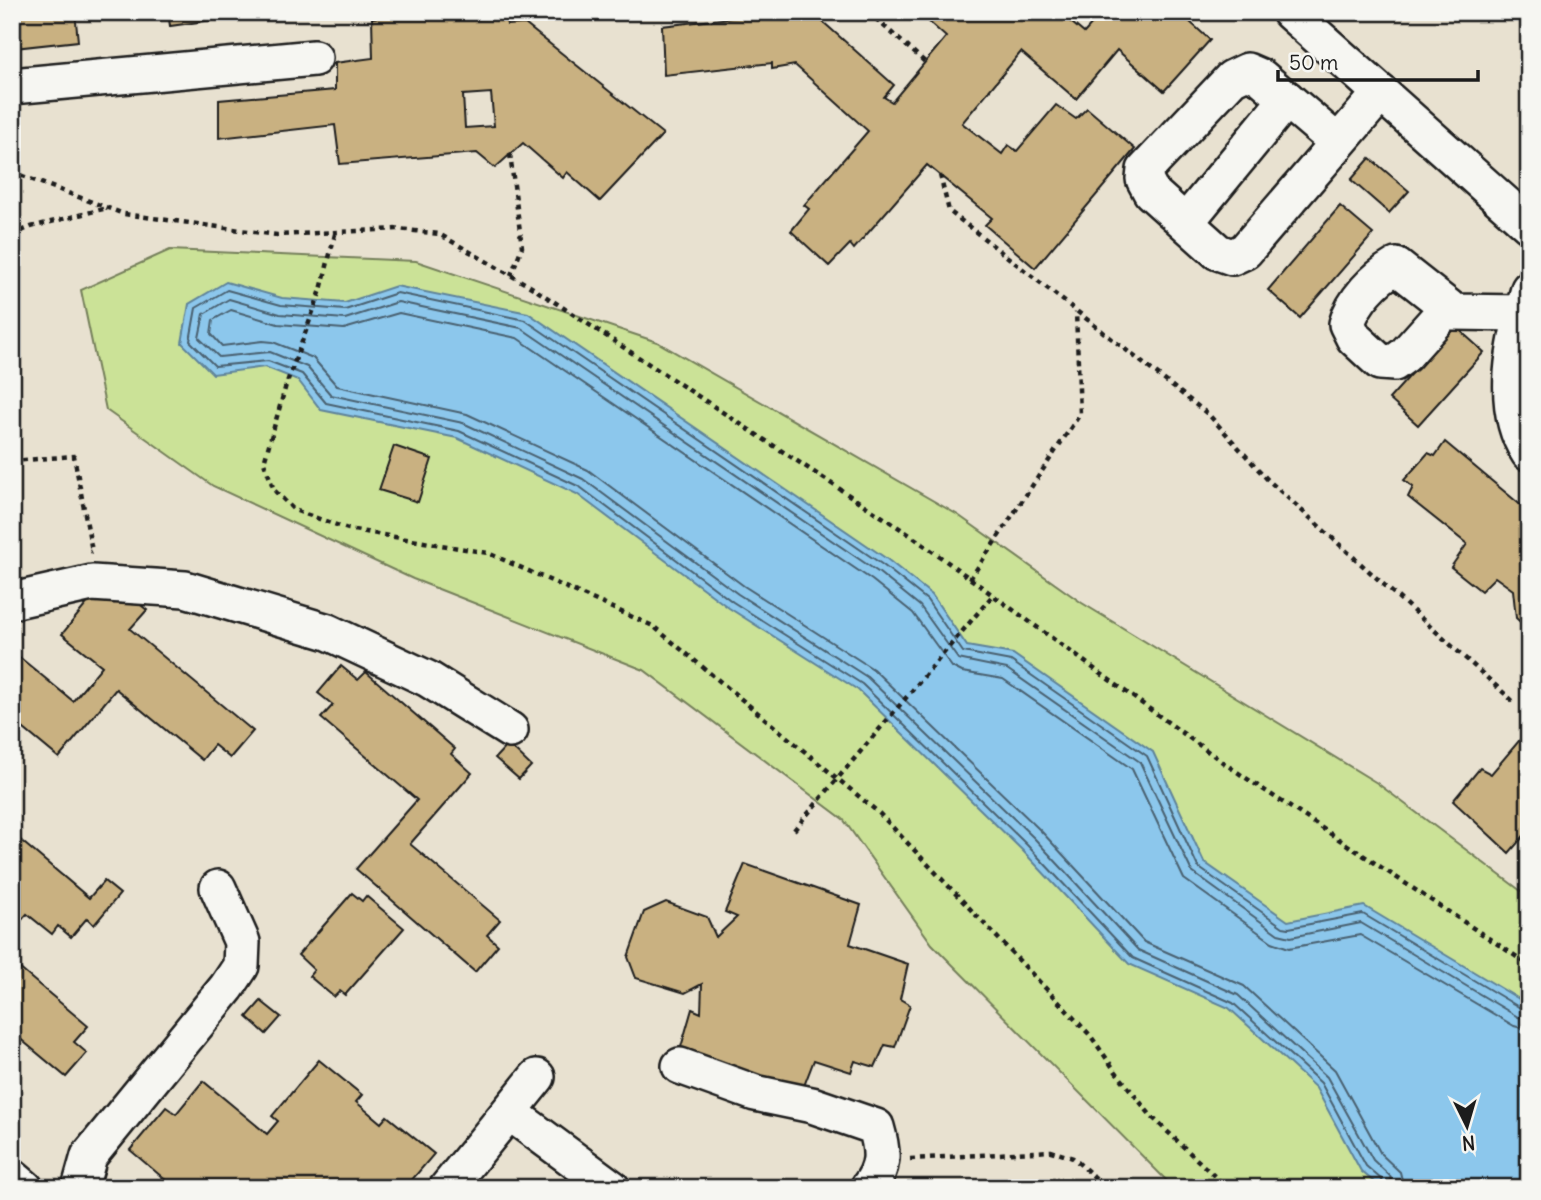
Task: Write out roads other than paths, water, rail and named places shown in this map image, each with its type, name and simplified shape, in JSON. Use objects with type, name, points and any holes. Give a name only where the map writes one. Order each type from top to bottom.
[{"type":"street","points":[[1290,12],[1529,225]]},
{"type":"street","points":[[12,86],[314,58]]},
{"type":"street","points":[[1337,142],[1261,76],[1247,71],[1232,78],[1145,170],[1144,179],[1151,192],[1218,252],[1232,257],[1245,251],[1381,93]]},
{"type":"street","points":[[1186,222],[1287,99]]},
{"type":"street","points":[[1448,307],[1453,312],[1526,301],[1517,332],[1512,378],[1513,410],[1524,446],[1529,453]]},
{"type":"street","points":[[12,601],[92,583],[185,589],[328,632],[428,679],[510,730]]},
{"type":"street","points":[[80,1188],[89,1156],[227,987],[241,966],[242,942],[218,888]]},
{"type":"street","points":[[680,1066],[755,1093],[813,1105],[876,1127],[883,1152],[874,1174]]},
{"type":"street","points":[[447,1188],[537,1077]]},
{"type":"street","points":[[509,1112],[612,1188]]},
{"type":"street","points":[[12,1177],[24,1188]]},
{"type":"water","points":[[226,282],[282,298],[345,303],[396,286],[528,313],[887,559],[932,595],[967,646],[1013,654],[1153,752],[1204,862],[1288,921],[1364,906],[1529,1005],[1529,1188],[1381,1188],[1361,1171],[1316,1088],[1229,1008],[1129,964],[1022,850],[858,690],[729,608],[577,494],[457,438],[321,410],[298,380],[265,367],[213,374],[182,343],[189,304]]}]
